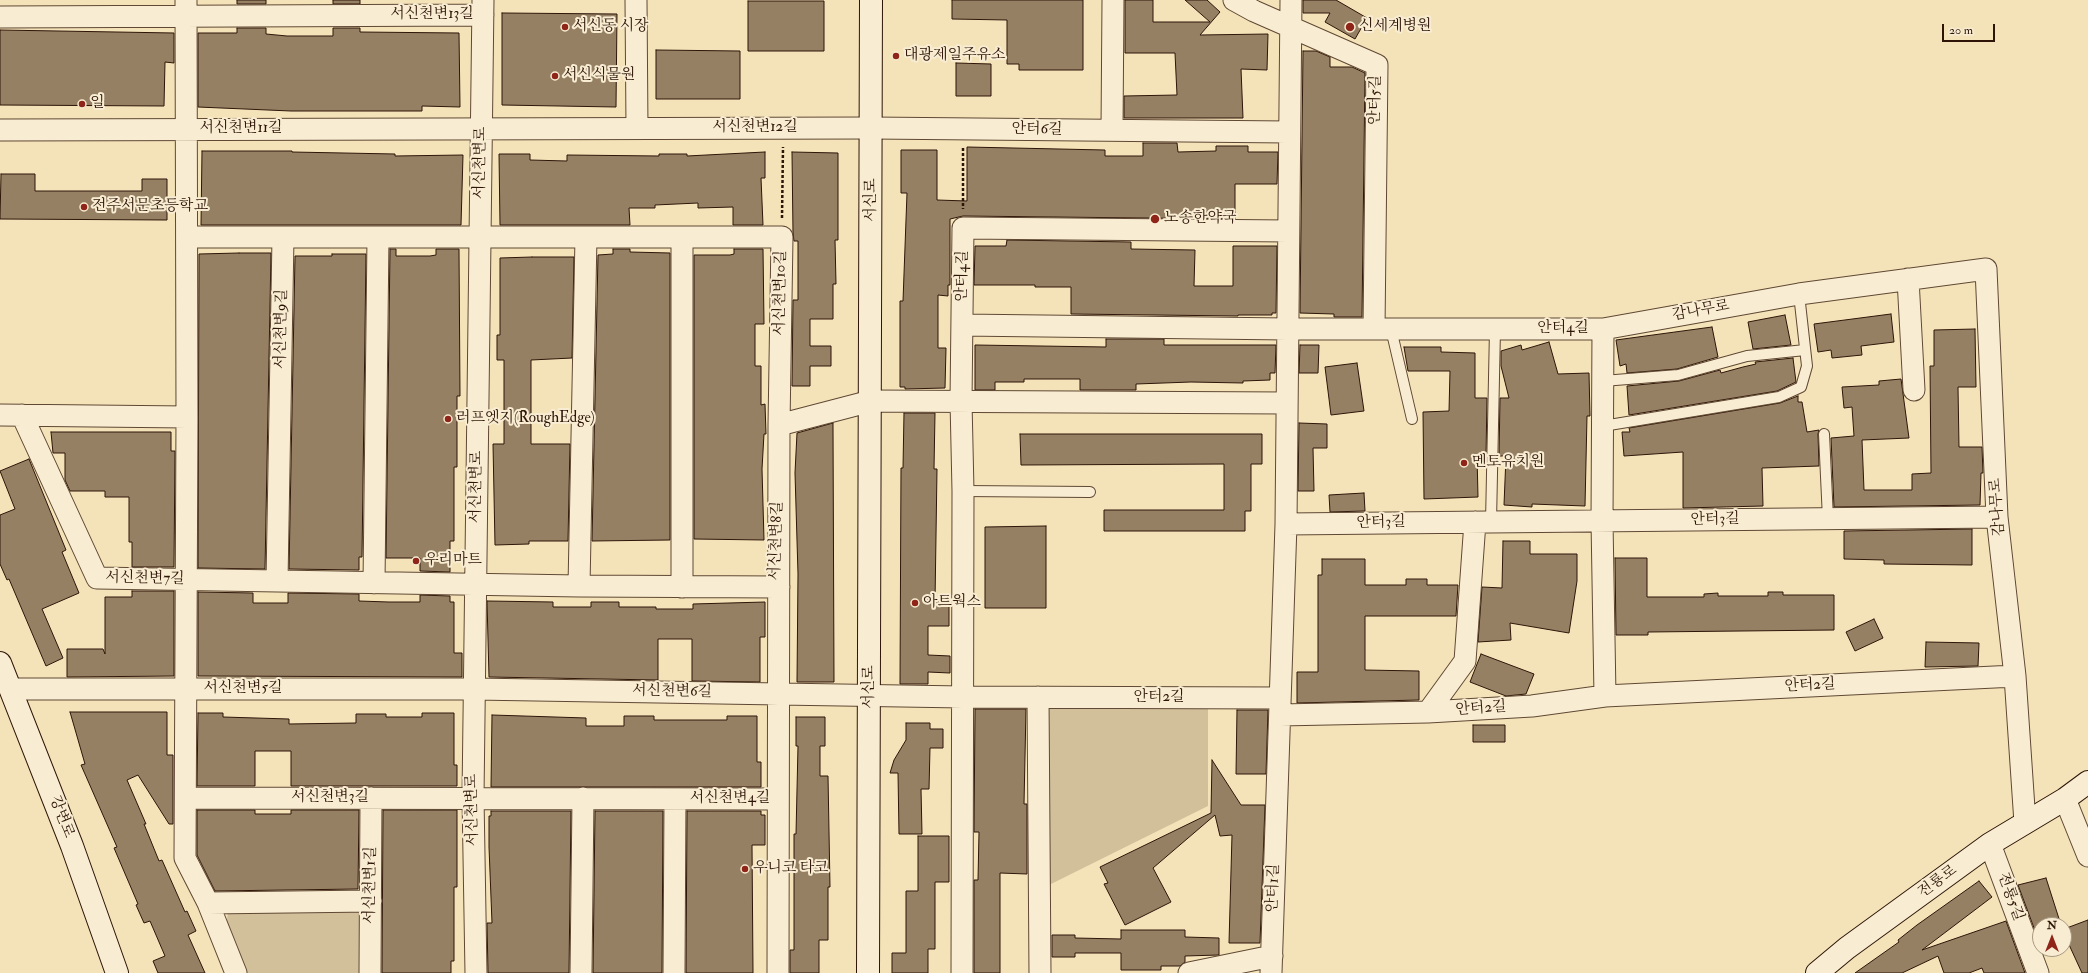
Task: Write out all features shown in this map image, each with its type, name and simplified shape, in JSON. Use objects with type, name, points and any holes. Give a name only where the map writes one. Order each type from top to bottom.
[{"type":"street","name":"서신로","points":[[868,973],[872,128],[871,0]]},
{"type":"street","points":[[1112,130],[1113,0]]},
{"type":"street","name":"안터5길","points":[[1234,0],[1254,11],[1377,65],[1375,206],[1383,329]]},
{"type":"street","points":[[1280,706],[1286,524],[1288,132],[1291,0]]},
{"type":"street","points":[[636,1],[637,128]]},
{"type":"street","name":"서신천변13길","points":[[0,17],[91,8],[483,7]]},
{"type":"street","name":"서신천변로","points":[[476,973],[473,797],[483,7]]},
{"type":"street","points":[[186,8],[187,689],[185,858],[208,903],[236,973]]},
{"type":"street","name":"서신천변12길","points":[[481,128],[872,128]]},
{"type":"street","name":"서신천변11길","points":[[0,130],[481,128]]},
{"type":"street","name":"안터6길","points":[[872,128],[1288,132]]},
{"type":"street","points":[[963,228],[1288,231]]},
{"type":"street","name":"안터4길","points":[[963,228],[962,324],[1287,329],[1603,329],[1602,521]]},
{"type":"street","points":[[187,237],[480,237]]},
{"type":"street","name":"서신천변9길","points":[[277,581],[283,237]]},
{"type":"street","points":[[374,583],[378,237]]},
{"type":"street","name":"서신천변10길","points":[[480,237],[782,237],[779,425]]},
{"type":"street","points":[[579,586],[586,237]]},
{"type":"street","points":[[682,237],[682,587]]},
{"type":"street","name":"감나무로","points":[[1603,329],[1799,294],[1986,269],[1997,517],[2016,676],[2025,823]]},
{"type":"street","points":[[1908,279],[1914,390]]},
{"type":"street","points":[[962,324],[962,973]]},
{"type":"street","points":[[779,425],[871,401],[1287,403]]},
{"type":"street","points":[[0,415],[187,417]]},
{"type":"street","name":"서신천변7길","points":[[22,415],[97,578],[475,585]]},
{"type":"street","name":"서신천변8길","points":[[475,585],[779,587],[779,425]]},
{"type":"street","name":"안터3길","points":[[1286,524],[1997,517]]},
{"type":"street","points":[[1602,521],[1605,696]]},
{"type":"street","name":"안터2길","points":[[1428,712],[1465,661],[1483,522]]},
{"type":"street","points":[[778,799],[779,587]]},
{"type":"street","name":"강변로","points":[[0,663],[12,689],[72,846],[116,973]]},
{"type":"street","name":"안터2길","points":[[870,696],[1038,697],[1428,712],[1532,706],[1605,696],[2016,676]]},
{"type":"street","name":"서신천변5길","points":[[12,689],[474,689]]},
{"type":"street","name":"서신천변6길","points":[[474,689],[870,696]]},
{"type":"street","points":[[1038,697],[1040,973]]},
{"type":"street","name":"안터1길","points":[[1189,973],[1271,964],[1280,706]]},
{"type":"street","name":"전룡로","points":[[1817,973],[1847,948],[1990,844],[2065,800],[2088,782]]},
{"type":"street","name":"서신천변3길","points":[[186,798],[473,797]]},
{"type":"street","name":"서신천변4길","points":[[473,797],[778,799],[778,973]]},
{"type":"street","name":"서신천변1길","points":[[370,973],[372,798]]},
{"type":"street","points":[[580,973],[583,798]]},
{"type":"street","name":"서신천변4길","points":[[674,973],[675,799]]},
{"type":"street","points":[[2065,800],[2088,856]]},
{"type":"street","name":"전룡5길","points":[[1990,844],[2038,973]]},
{"type":"street","points":[[208,903],[370,901]]},
{"type":"lane","points":[[1603,426],[1779,397],[1801,387],[1807,366],[1799,294]]},
{"type":"lane","points":[[1383,329],[1412,419]]},
{"type":"lane","points":[[1483,522],[1492,480],[1495,329]]},
{"type":"lane","points":[[1603,381],[1678,375],[1747,356],[1805,350]]},
{"type":"lane","points":[[1824,434],[1828,519]]},
{"type":"lane","points":[[963,491],[1090,492]]},
{"type":"path","points":[[782,237],[783,128]]},
{"type":"path","points":[[962,129],[963,228]]},
{"type":"shaded area","points":[[1049,708],[1208,708],[1208,806],[1049,885]]},
{"type":"shaded area","points":[[228,911],[360,912],[360,973],[245,973],[226,929]]},
{"type":"building","points":[[237,0],[266,0],[266,4],[237,4]]},
{"type":"building","points":[[333,0],[360,0],[360,4],[333,4]]},
{"type":"building","points":[[952,0],[1083,0],[1083,70],[1019,70],[1019,64],[1007,64],[1007,20],[952,19]]},
{"type":"building","points":[[1125,0],[1153,0],[1153,22],[1210,22],[1185,0],[1207,0],[1220,12],[1200,35],[1268,34],[1267,70],[1241,69],[1243,118],[1124,118],[1124,96],[1177,95],[1175,53],[1125,53]]},
{"type":"building","points":[[1303,0],[1336,0],[1367,18],[1355,39],[1325,22],[1330,13],[1303,13]]},
{"type":"building","points":[[748,1],[824,1],[824,51],[748,51]]},
{"type":"building","points":[[502,13],[617,14],[616,107],[502,105]]},
{"type":"building","points":[[237,28],[266,28],[266,34],[287,36],[333,36],[333,28],[360,28],[360,32],[459,33],[460,107],[422,106],[422,111],[291,111],[198,107],[198,33],[237,33]]},
{"type":"building","points":[[0,30],[174,33],[174,63],[165,62],[164,106],[0,105]]},
{"type":"building","points":[[656,50],[740,51],[740,99],[656,99]]},
{"type":"building","points":[[1303,51],[1316,51],[1330,57],[1330,67],[1352,67],[1365,73],[1362,317],[1334,317],[1334,314],[1300,313]]},
{"type":"building","points":[[956,63],[991,64],[991,96],[956,96]]},
{"type":"building","points":[[1143,143],[1177,143],[1178,152],[1216,151],[1216,146],[1248,146],[1248,152],[1278,152],[1277,184],[1235,184],[1235,219],[963,216],[950,219],[950,285],[948,285],[948,296],[938,295],[938,348],[946,348],[945,388],[905,389],[905,387],[900,387],[900,301],[903,301],[907,193],[901,193],[901,150],[937,150],[937,200],[967,201],[967,147],[1105,150],[1105,156],[1143,156]]},
{"type":"building","points":[[202,151],[292,151],[395,154],[395,156],[463,155],[461,225],[201,225]]},
{"type":"building","points":[[765,152],[765,178],[761,178],[763,225],[733,225],[733,207],[698,208],[698,203],[655,205],[655,208],[629,208],[630,225],[500,225],[499,154],[530,154],[530,160],[567,161],[567,155],[659,156],[659,154],[687,154],[687,156]]},
{"type":"building","points":[[792,152],[838,153],[838,240],[835,240],[836,284],[833,284],[833,319],[810,319],[810,346],[831,346],[831,366],[810,366],[810,386],[792,386],[793,300],[798,300],[798,241],[794,241],[793,233]]},
{"type":"building","name":"전주서문초등학교","points":[[1,174],[35,174],[35,191],[142,191],[142,179],[167,179],[167,220],[0,219]]},
{"type":"building","points":[[1007,240],[1131,242],[1131,249],[1195,250],[1194,286],[1233,286],[1233,246],[1277,246],[1276,313],[1272,313],[1272,315],[1238,316],[1071,314],[1071,287],[1035,287],[1035,285],[974,285],[975,246],[1006,246]]},
{"type":"building","points":[[390,249],[396,249],[396,256],[430,256],[436,255],[436,249],[459,249],[460,396],[457,396],[457,467],[454,467],[454,541],[450,541],[450,572],[420,571],[420,558],[386,558]]},
{"type":"building","points":[[613,249],[630,249],[630,252],[670,253],[670,540],[592,541],[598,255],[613,254]]},
{"type":"building","points":[[734,249],[763,249],[764,324],[755,324],[755,366],[761,366],[761,405],[765,404],[766,434],[764,434],[762,469],[764,540],[694,539],[694,255],[730,255],[734,254]]},
{"type":"building","points":[[271,253],[265,569],[198,568],[199,254]]},
{"type":"building","points":[[332,254],[366,254],[362,557],[359,557],[359,570],[289,569],[295,256],[332,256]]},
{"type":"building","points":[[574,257],[572,358],[531,360],[531,444],[570,444],[568,541],[529,541],[529,544],[495,545],[493,444],[504,444],[504,360],[497,360],[497,335],[500,335],[500,258]]},
{"type":"building","points":[[1891,314],[1894,342],[1861,346],[1862,355],[1832,358],[1831,350],[1818,352],[1814,324]]},
{"type":"building","points":[[1785,315],[1791,345],[1753,349],[1748,322]]},
{"type":"building","points":[[1712,327],[1718,357],[1677,369],[1627,373],[1626,364],[1620,366],[1616,340]]},
{"type":"building","points":[[1975,329],[1976,387],[1958,387],[1959,447],[1982,447],[1983,473],[1981,473],[1980,505],[1834,507],[1831,438],[1854,436],[1852,407],[1844,408],[1842,387],[1879,385],[1879,381],[1901,379],[1909,438],[1862,440],[1864,490],[1912,490],[1912,474],[1931,473],[1930,366],[1934,366],[1934,330]]},
{"type":"building","points":[[1106,339],[1164,339],[1164,345],[1276,345],[1275,373],[1270,373],[1270,380],[1243,381],[1243,383],[1191,382],[1136,384],[1136,390],[1080,390],[1080,379],[1024,379],[1024,382],[995,382],[995,390],[975,390],[975,345],[1106,347]]},
{"type":"building","points":[[1549,342],[1558,374],[1589,373],[1590,416],[1587,416],[1585,506],[1532,504],[1532,507],[1504,505],[1506,456],[1499,456],[1500,398],[1509,398],[1501,366],[1501,351],[1521,345],[1522,350]]},
{"type":"building","points":[[1300,345],[1319,345],[1318,373],[1299,373]]},
{"type":"building","points":[[1404,347],[1441,347],[1441,352],[1475,353],[1475,398],[1487,398],[1486,455],[1477,455],[1478,497],[1424,499],[1423,412],[1449,411],[1450,371],[1408,371]]},
{"type":"building","points":[[1793,358],[1796,382],[1777,391],[1629,415],[1627,386],[1679,381],[1720,370],[1721,373],[1756,364],[1755,362]]},
{"type":"building","points":[[1357,363],[1364,411],[1331,415],[1325,367]]},
{"type":"building","points":[[1798,396],[1798,402],[1802,402],[1807,432],[1819,430],[1819,466],[1762,468],[1763,506],[1683,508],[1683,452],[1624,456],[1622,432],[1630,432],[1629,428],[1780,403]]},
{"type":"building","points":[[904,413],[935,413],[934,469],[937,469],[935,602],[949,602],[949,626],[928,626],[928,655],[950,656],[950,673],[928,672],[928,684],[900,684],[901,468],[903,468]]},
{"type":"building","points":[[833,423],[834,682],[797,682],[798,574],[795,473],[797,433]]},
{"type":"building","points":[[1299,423],[1327,424],[1327,448],[1313,448],[1314,491],[1298,491]]},
{"type":"building","points":[[51,432],[171,432],[171,451],[175,451],[174,567],[132,567],[132,542],[129,542],[129,497],[105,497],[105,491],[70,491],[65,480],[65,453],[53,453]]},
{"type":"building","points":[[1020,434],[1262,434],[1262,464],[1251,464],[1251,511],[1245,511],[1245,531],[1104,531],[1104,510],[1224,510],[1224,464],[1021,465]]},
{"type":"building","points":[[29,459],[66,550],[62,552],[79,593],[42,609],[63,658],[46,666],[9,579],[7,580],[0,564],[0,515],[15,509],[0,471]]},
{"type":"building","points":[[1364,493],[1365,511],[1330,512],[1329,495]]},
{"type":"building","points":[[1046,526],[1046,608],[985,608],[985,527]]},
{"type":"building","points":[[1972,529],[1972,565],[1884,564],[1884,560],[1844,559],[1844,531]]},
{"type":"building","points":[[1503,541],[1530,541],[1530,554],[1577,554],[1577,581],[1569,633],[1510,623],[1511,640],[1478,642],[1482,587],[1502,588]]},
{"type":"building","points":[[1615,558],[1647,558],[1647,597],[1704,597],[1704,594],[1718,593],[1718,596],[1768,596],[1768,592],[1783,592],[1783,595],[1834,595],[1834,630],[1648,632],[1648,635],[1616,635]]},
{"type":"building","points":[[1322,559],[1365,559],[1365,585],[1406,585],[1406,579],[1427,579],[1427,585],[1458,585],[1456,616],[1365,616],[1365,670],[1419,671],[1419,700],[1297,703],[1297,672],[1318,672],[1318,575],[1322,575]]},
{"type":"building","points":[[132,591],[174,591],[174,676],[67,677],[67,649],[103,649],[105,654],[105,597],[132,597]]},
{"type":"building","points":[[198,592],[253,593],[253,603],[288,603],[288,593],[359,594],[359,601],[389,602],[420,602],[420,595],[450,596],[450,602],[454,602],[454,653],[462,653],[462,677],[198,676]]},
{"type":"building","points":[[487,601],[553,602],[553,607],[591,607],[591,602],[619,602],[619,607],[656,607],[656,609],[693,609],[693,604],[765,602],[765,637],[760,637],[760,682],[692,681],[692,639],[658,639],[658,680],[489,677]]},
{"type":"building","points":[[1874,619],[1883,638],[1855,651],[1846,632]]},
{"type":"building","points":[[1926,642],[1979,643],[1978,666],[1925,667]]},
{"type":"building","points":[[1481,654],[1534,674],[1526,694],[1506,696],[1470,682]]},
{"type":"building","points":[[975,709],[1026,709],[1024,804],[1027,804],[1027,874],[1000,873],[1000,973],[974,973],[974,880],[978,880],[979,832],[974,832]]},
{"type":"building","points":[[1237,710],[1268,710],[1266,774],[1236,774]]},
{"type":"building","points":[[70,712],[167,712],[167,755],[173,755],[173,824],[169,824],[138,775],[127,780],[146,824],[144,824],[159,861],[162,860],[185,912],[187,911],[196,931],[188,935],[205,973],[158,973],[153,961],[165,956],[150,921],[144,923],[136,905],[138,904],[114,848],[117,847],[81,765],[85,764]]},
{"type":"building","points":[[198,713],[223,713],[223,717],[289,719],[289,724],[356,723],[356,714],[386,714],[386,717],[422,717],[422,713],[454,713],[454,765],[457,765],[457,786],[291,786],[291,751],[255,751],[255,786],[197,786]]},
{"type":"building","points":[[492,715],[586,718],[586,726],[624,726],[624,716],[654,716],[654,720],[727,720],[727,716],[757,716],[757,762],[761,762],[761,787],[491,787]]},
{"type":"building","points":[[796,717],[825,717],[825,746],[820,746],[820,776],[828,776],[830,887],[828,887],[828,940],[819,940],[819,973],[790,973],[790,950],[794,950],[794,834],[796,834],[798,746],[796,746]]},
{"type":"building","points":[[906,723],[930,723],[930,729],[943,729],[943,748],[930,748],[929,789],[921,789],[922,834],[899,834],[898,773],[890,773],[894,760],[906,740]]},
{"type":"building","points":[[1473,725],[1505,725],[1505,742],[1473,742]]},
{"type":"building","points":[[1212,760],[1241,805],[1265,805],[1260,943],[1229,943],[1232,835],[1220,836],[1215,815],[1153,868],[1171,902],[1125,925],[1104,884],[1108,883],[1100,867],[1211,813]]},
{"type":"building","points":[[197,810],[255,810],[255,814],[291,814],[291,810],[359,810],[358,889],[215,891],[197,855]]},
{"type":"building","points":[[383,810],[457,810],[457,887],[454,887],[454,961],[451,961],[451,973],[382,973]]},
{"type":"building","points":[[491,811],[571,811],[569,973],[488,973],[487,923],[492,923],[489,847],[489,816],[491,816]]},
{"type":"building","points":[[595,811],[663,811],[662,973],[593,973]]},
{"type":"building","points":[[687,811],[761,811],[761,815],[765,815],[765,845],[752,845],[753,973],[686,973]]},
{"type":"building","points":[[918,836],[949,836],[949,882],[935,882],[935,949],[928,949],[928,973],[892,973],[892,953],[906,953],[906,891],[918,891]]},
{"type":"building","points":[[2046,878],[2058,917],[2032,917],[2032,923],[2018,885]]},
{"type":"building","points":[[1979,881],[1992,897],[1922,950],[2006,921],[2025,973],[1984,973],[1982,968],[1969,973],[1944,973],[1938,956],[1902,973],[1855,973],[1899,942],[1898,940],[1917,925]]},
{"type":"building","points":[[2088,920],[2088,973],[2082,973],[2072,951],[2072,926]]},
{"type":"building","points":[[1121,930],[1185,930],[1185,937],[1219,938],[1219,955],[1185,956],[1185,962],[1180,966],[1161,966],[1161,970],[1121,970],[1121,953],[1075,953],[1075,957],[1052,957],[1052,935],[1075,935],[1075,938],[1121,939]]},
{"type":"place","name":"서신동 시장","points":[[565,27]]},
{"type":"place","name":"신세계병원","points":[[1350,27]]},
{"type":"place","name":"대광제일주유소","points":[[896,56]]},
{"type":"place","name":"서신식물원","points":[[555,76]]},
{"type":"place","name":"일","points":[[82,104]]},
{"type":"place","name":"전주서문초등학교","points":[[84,207]]},
{"type":"place","name":"노송한약국","points":[[1155,219]]},
{"type":"place","name":"러프엣지(RoughEdge)","points":[[448,419]]},
{"type":"place","name":"멘토유치원","points":[[1464,463]]},
{"type":"place","name":"우리마트","points":[[416,561]]},
{"type":"place","name":"아트웍스","points":[[915,603]]},
{"type":"place","name":"우니코 타코","points":[[745,869]]}]
